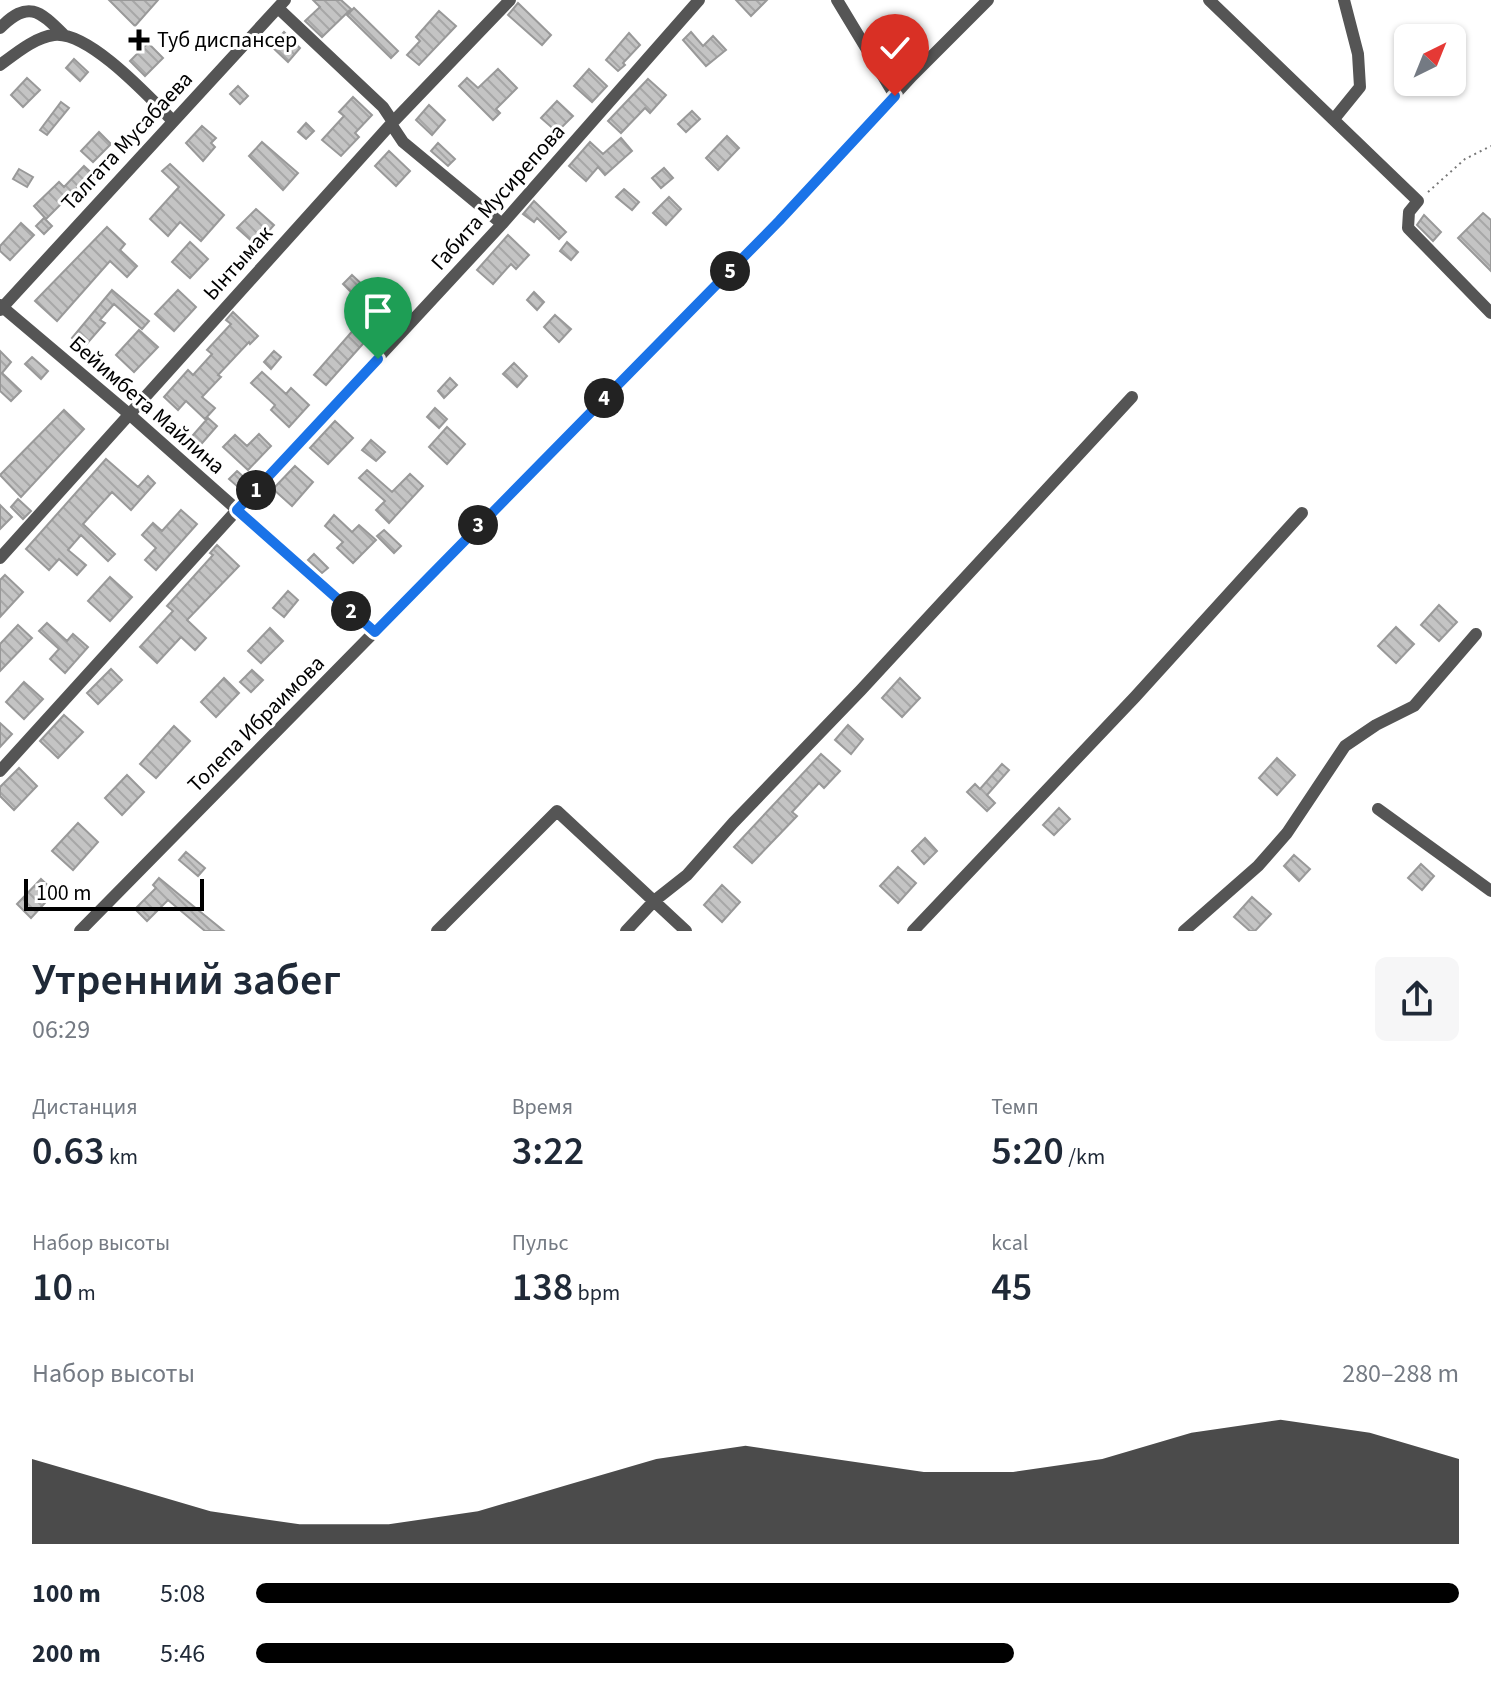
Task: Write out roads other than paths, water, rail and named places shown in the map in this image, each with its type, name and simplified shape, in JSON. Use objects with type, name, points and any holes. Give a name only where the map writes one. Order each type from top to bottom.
[{"type":"street","name":"Ынтымак","points":[[0,558],[392,123],[510,0]]},
{"type":"street","name":"Габита Мусирепова","points":[[0,771],[502,224],[699,0]]},
{"type":"street","points":[[837,0],[895,96]]},
{"type":"street","name":"Толепа Ибраимова","points":[[80,931],[779,221],[905,84],[988,0]]},
{"type":"street","points":[[1209,0],[1418,201],[1409,212],[1408,228],[1491,313]]},
{"type":"street","points":[[1334,119],[1360,87],[1358,54],[1344,0]]},
{"type":"street","points":[[281,4],[383,107],[403,142],[502,224]]},
{"type":"street","name":"Талгата Мусабаева","points":[[1,308],[281,4]]},
{"type":"street","points":[[0,28],[11,16],[25,9],[34,9],[64,35]]},
{"type":"street","points":[[0,65],[40,39],[64,35],[80,40],[173,121]]},
{"type":"street","points":[[885,78],[905,84]]},
{"type":"street","name":"Бейимбета Майлина","points":[[1,308],[129,414],[375,632]]},
{"type":"street","points":[[626,931],[654,901],[687,875],[1132,397]]},
{"type":"street","points":[[913,931],[1135,697],[1302,513]]},
{"type":"street","points":[[1184,931],[1258,866],[1287,833],[1345,746],[1376,725],[1414,706],[1476,634]]},
{"type":"street","points":[[1378,809],[1491,891]]},
{"type":"street","points":[[437,931],[557,811],[686,931]]},
{"type":"place","name":"Туб диспансер","points":[[139,40]]}]
